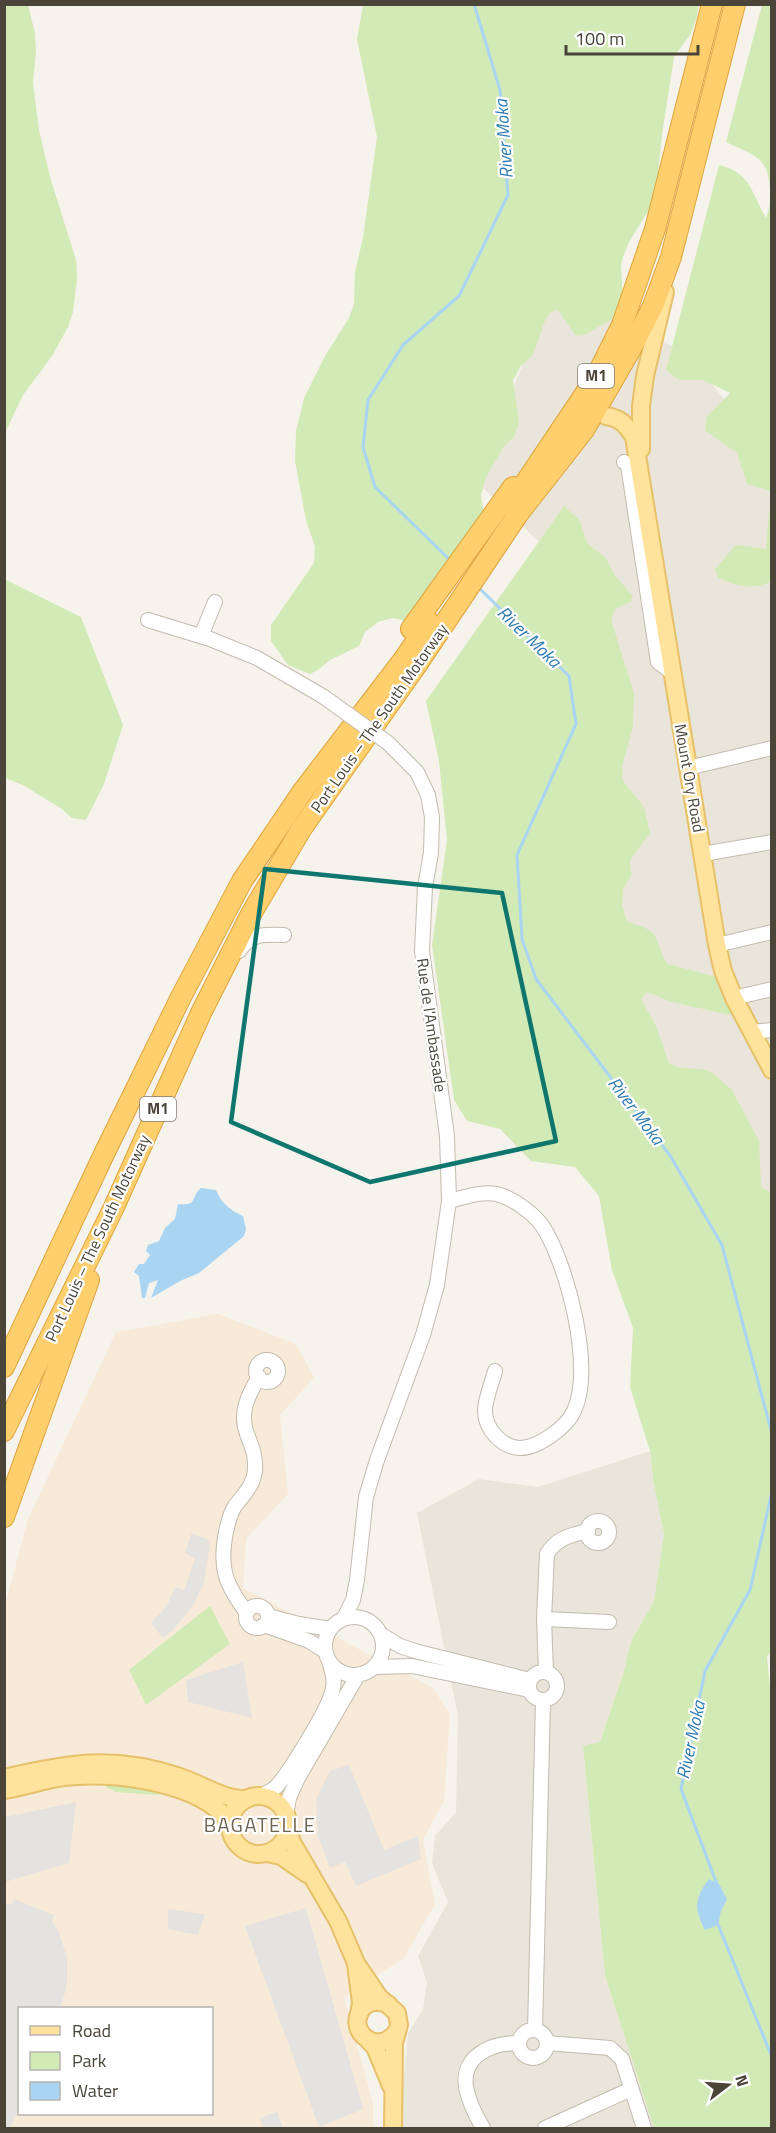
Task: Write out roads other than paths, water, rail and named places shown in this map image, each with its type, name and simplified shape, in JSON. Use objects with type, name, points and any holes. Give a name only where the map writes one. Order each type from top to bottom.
[{"type":"highway","name":"Port Louis – The South Motorway","points":[[4,1431],[114,1207],[201,1013],[250,914],[302,828],[326,796],[408,664],[514,511],[588,388],[622,325],[655,229],[712,4]]},
{"type":"highway","name":"Port Louis – The South Motorway","points":[[514,511],[584,430],[632,348],[653,306],[671,257],[735,4]]},
{"type":"highway","points":[[514,511],[606,417],[650,328],[653,306]]},
{"type":"highway","name":"Port Louis – The South Motorway","points":[[4,1368],[104,1154],[181,997],[242,881],[303,791],[408,664]]},
{"type":"highway","points":[[4,1338],[104,1154]]},
{"type":"highway","points":[[4,1517],[114,1207]]},
{"type":"main road","name":"Mount Ory Road","points":[[641,477],[643,396],[671,257]]},
{"type":"main road","name":"Mount Ory Road","points":[[606,417],[616,417],[626,424],[634,437],[723,972],[751,1032],[769,1059]]},
{"type":"main road","points":[[4,1778],[73,1764],[112,1763],[154,1769],[179,1776],[235,1799],[254,1797],[276,1802],[287,1823],[293,1844],[338,1921],[356,1963],[379,1997],[397,2013],[399,2019],[394,2043],[393,2128]]},
{"type":"main road","points":[[4,1790],[64,1777],[116,1777],[147,1780],[197,1796],[215,1806],[231,1824]]},
{"type":"main road","points":[[254,1797],[236,1809],[231,1824],[231,1832],[239,1845],[252,1853],[281,1856],[315,1880]]},
{"type":"main road","points":[[267,1853],[280,1845],[287,1823]]},
{"type":"main road","points":[[356,1963],[361,2002],[359,2029],[375,2047],[394,2092]]},
{"type":"main road","points":[[359,2015],[362,2009],[374,2002],[388,2004]]},
{"type":"main road","points":[[369,2041],[382,2042],[393,2037],[397,2031]]},
{"type":"street","points":[[624,462],[628,465],[658,662],[673,673]]},
{"type":"street","points":[[201,636],[215,602]]},
{"type":"street","name":"Rue de l'Ambassade","points":[[148,620],[201,636],[257,658],[324,697],[388,743],[417,772],[428,795],[432,817],[431,853],[425,887],[422,951],[447,1136],[449,1201],[437,1285],[423,1335],[377,1460],[366,1497],[357,1580]]},
{"type":"street","points":[[688,768],[771,748]]},
{"type":"street","points":[[703,854],[771,842]]},
{"type":"street","points":[[717,945],[771,932]]},
{"type":"street","points":[[201,1013],[247,940],[262,934],[284,935]]},
{"type":"street","points":[[734,998],[771,989]]},
{"type":"street","points":[[751,1032],[771,1030]]},
{"type":"street","points":[[449,1201],[481,1194],[502,1195],[524,1208],[544,1229],[561,1267],[578,1326],[581,1359],[575,1410],[551,1436],[536,1444],[519,1448],[500,1440],[490,1430],[485,1412],[495,1371]]},
{"type":"street","points":[[259,1377],[248,1396],[243,1415],[246,1432],[253,1447],[255,1473],[249,1489],[234,1507],[227,1525],[222,1553],[231,1593],[247,1613],[247,1620],[251,1626],[258,1628],[266,1620]]},
{"type":"street","points":[[546,1672],[543,1619],[547,1554],[551,1546],[561,1539],[588,1531]]},
{"type":"street","points":[[254,1797],[276,1786],[330,1699],[334,1677],[324,1641],[330,1629],[344,1618],[357,1580]]},
{"type":"street","points":[[357,1580],[361,1600],[370,1621],[382,1635],[400,1646],[530,1685]]},
{"type":"street","points":[[344,1618],[362,1617],[370,1621]]},
{"type":"street","points":[[543,1619],[609,1622]]},
{"type":"street","points":[[266,1620],[330,1629]]},
{"type":"street","points":[[266,1620],[309,1641],[327,1656],[334,1668],[342,1673],[358,1675],[375,1667],[412,1666],[530,1685]]},
{"type":"street","points":[[375,1667],[383,1652],[382,1635]]},
{"type":"street","points":[[546,1672],[554,1676],[557,1690],[552,1698],[543,1701],[534,1697],[530,1685],[536,1673],[546,1672]]},
{"type":"street","points":[[287,1823],[289,1798],[298,1778],[358,1675]]},
{"type":"street","points":[[536,2030],[543,1701]]},
{"type":"street","points":[[536,2030],[544,2034],[547,2048],[542,2055],[533,2058],[524,2055],[519,2043],[526,2031],[536,2030]]},
{"type":"street","points":[[483,2128],[468,2098],[466,2076],[469,2067],[475,2057],[486,2048],[519,2043]]},
{"type":"street","points":[[547,2043],[610,2048],[622,2060],[644,2128]]},
{"type":"street","points":[[545,2128],[631,2088]]},
{"type":"water","points":[[201,1188],[216,1190],[226,1206],[243,1216],[246,1229],[244,1236],[199,1273],[151,1298],[158,1280],[149,1283],[145,1298],[142,1298],[139,1276],[134,1272],[139,1264],[144,1264],[150,1255],[146,1251],[148,1245],[159,1241],[165,1228],[175,1219],[178,1204],[192,1202]]},
{"type":"water","points":[[709,1879],[719,1884],[727,1899],[718,1925],[705,1930],[697,1904],[700,1892]]},
{"type":"waterway","name":"River Moka","points":[[451,561],[375,487],[363,447],[368,400],[403,345],[459,296],[508,195],[500,90],[474,4]]},
{"type":"waterway","name":"River Moka","points":[[477,586],[569,676],[576,724],[517,855],[522,939],[536,979],[671,1157],[722,1245],[772,1434]]},
{"type":"waterway","name":"River Moka","points":[[718,1887],[681,1789],[705,1671],[750,1590],[772,1491]]},
{"type":"waterway","name":"River Moka","points":[[717,1922],[772,2057]]},
{"type":"district","name":"BAGATELLE","points":[[260,1825]]}]
